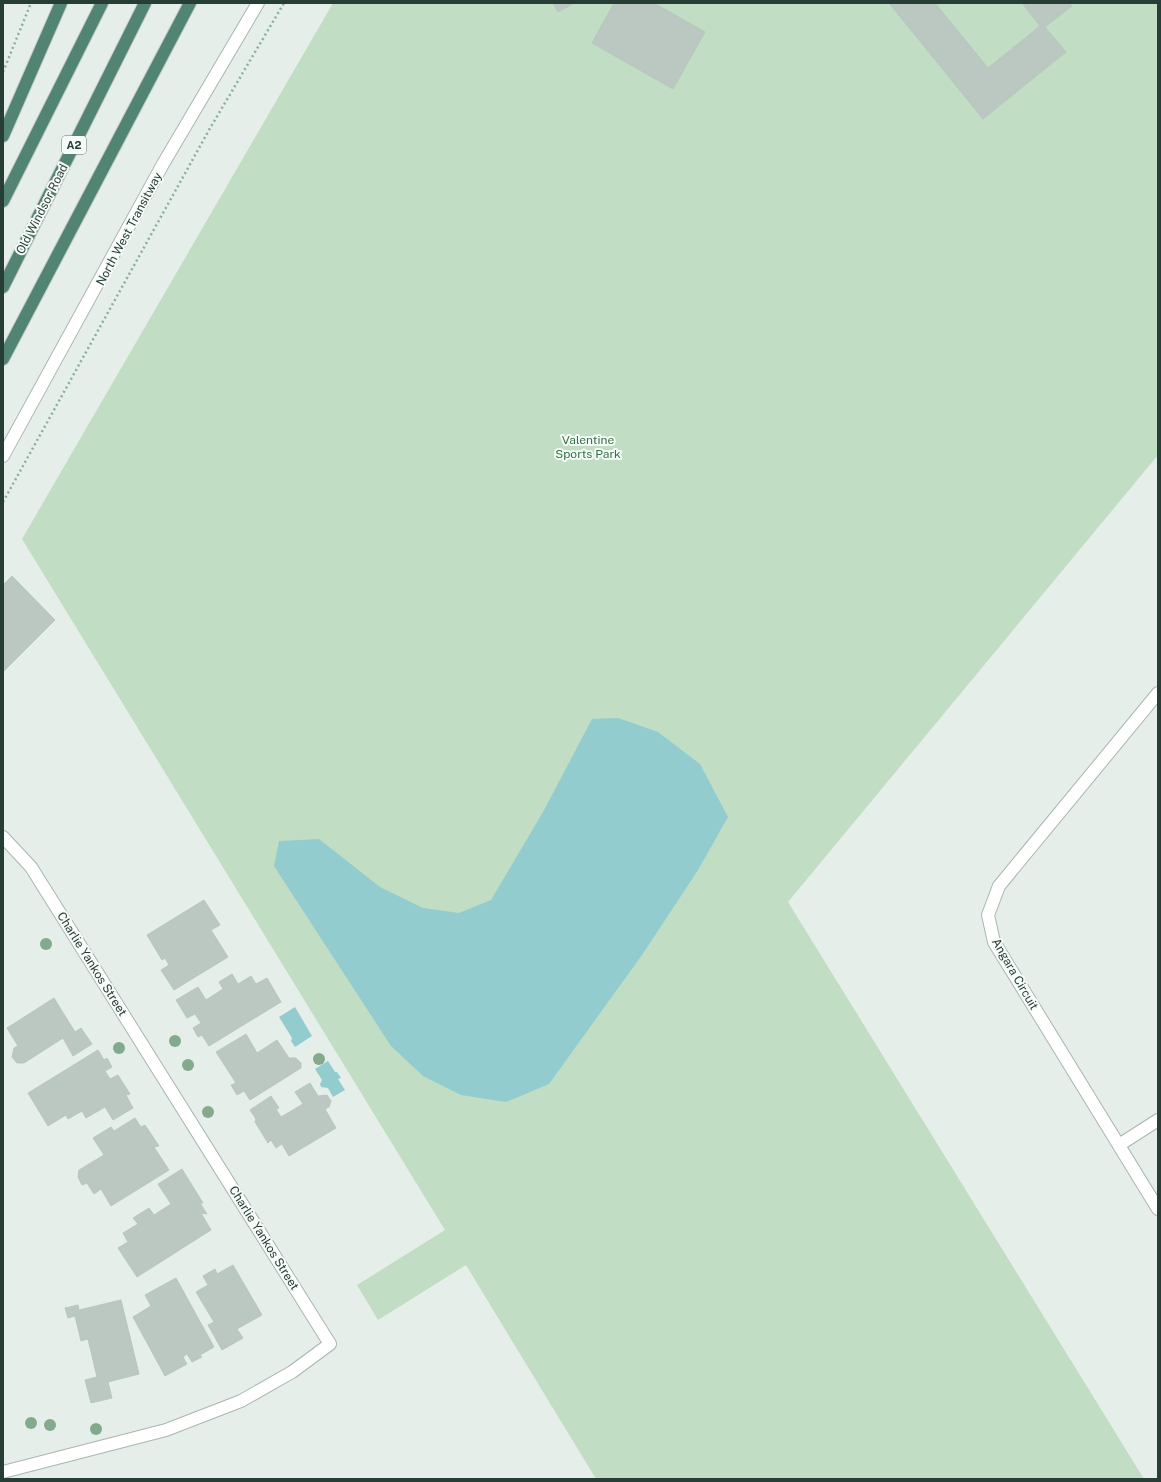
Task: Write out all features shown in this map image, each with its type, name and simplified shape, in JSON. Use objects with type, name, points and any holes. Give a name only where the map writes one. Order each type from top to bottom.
[{"type":"highway","points":[[3,136],[61,3]]},
{"type":"highway","points":[[3,201],[102,3]]},
{"type":"highway","name":"Old Windsor Road","points":[[3,287],[145,3]]},
{"type":"highway","points":[[3,359],[190,3]]},
{"type":"street","name":"North West Transitway","points":[[3,456],[163,164],[258,3]]},
{"type":"street","name":"Angara Circuit","points":[[1158,693],[999,886],[988,915],[994,942],[1158,1209]]},
{"type":"street","name":"Charlie Yankos Street","points":[[3,837],[31,867],[330,1344],[292,1372],[240,1401],[166,1430],[3,1472]]},
{"type":"street","points":[[1119,1144],[1158,1120]]},
{"type":"path","points":[[3,72],[31,3]]},
{"type":"path","points":[[3,502],[209,130],[284,3]]},
{"type":"green space","name":"Valentine Sports Park","points":[[333,3],[1158,3],[1158,455],[788,902],[1144,1479],[596,1479],[466,1265],[378,1320],[357,1285],[445,1230],[22,539]]},
{"type":"water","points":[[618,718],[658,732],[700,764],[728,817],[698,870],[642,955],[549,1084],[506,1102],[461,1095],[423,1076],[391,1046],[274,866],[279,841],[319,839],[380,887],[423,908],[459,913],[491,900],[543,812],[592,719]]},
{"type":"water","points":[[295,1007],[312,1036],[295,1047],[291,1041],[292,1038],[279,1017]]},
{"type":"water","points":[[328,1061],[341,1078],[338,1079],[345,1090],[333,1097],[328,1088],[321,1087],[320,1084],[322,1080],[315,1069]]},
{"type":"building","points":[[553,3],[574,3],[558,12]]},
{"type":"building","points":[[614,3],[654,3],[705,32],[673,89],[592,43]]},
{"type":"building","points":[[889,3],[935,3],[988,68],[1040,26],[1045,27],[1066,52],[983,119]]},
{"type":"building","points":[[1022,3],[1069,3],[1072,6],[1045,27],[1040,26]]},
{"type":"building","points":[[12,576],[55,620],[3,672],[3,585]]},
{"type":"building","points":[[204,900],[220,925],[211,930],[228,957],[174,990],[161,970],[169,965],[165,958],[162,960],[147,935]]},
{"type":"building","points":[[232,974],[238,984],[251,976],[256,984],[267,978],[281,1002],[209,1046],[202,1035],[198,1037],[193,1028],[201,1023],[195,1014],[187,1018],[176,1000],[198,987],[206,1000],[223,989],[219,982]]},
{"type":"building","points":[[54,998],[75,1032],[81,1028],[92,1044],[73,1056],[63,1038],[24,1063],[17,1063],[12,1057],[14,1048],[18,1046],[7,1028]]},
{"type":"building","points":[[246,1034],[257,1053],[277,1040],[289,1058],[296,1058],[301,1063],[301,1068],[250,1100],[244,1091],[237,1095],[231,1085],[236,1083],[216,1052]]},
{"type":"building","points":[[98,1050],[104,1060],[107,1058],[112,1067],[105,1071],[110,1079],[118,1075],[130,1094],[126,1095],[133,1108],[113,1120],[105,1107],[86,1118],[82,1111],[68,1119],[66,1115],[48,1126],[28,1093]]},
{"type":"building","points":[[310,1083],[318,1096],[327,1095],[331,1101],[329,1107],[325,1109],[336,1128],[289,1156],[282,1144],[276,1148],[271,1140],[268,1143],[255,1122],[256,1119],[250,1110],[271,1096],[279,1108],[276,1109],[281,1117],[303,1104],[295,1092]]},
{"type":"building","points":[[135,1118],[141,1127],[145,1125],[159,1146],[154,1147],[169,1170],[111,1206],[101,1189],[94,1194],[87,1183],[82,1185],[78,1177],[79,1170],[104,1155],[93,1138],[111,1127],[114,1131]]},
{"type":"building","points":[[182,1169],[203,1203],[200,1203],[207,1214],[201,1213],[211,1230],[137,1277],[118,1248],[128,1242],[123,1233],[138,1224],[133,1218],[149,1208],[154,1215],[171,1204],[158,1184]]},
{"type":"building","points":[[233,1265],[262,1315],[237,1329],[243,1338],[222,1350],[208,1325],[214,1322],[196,1292],[208,1285],[203,1276],[215,1269],[217,1274]]},
{"type":"building","points":[[176,1278],[214,1347],[200,1355],[202,1357],[192,1362],[187,1354],[183,1357],[187,1364],[165,1376],[133,1317],[151,1306],[145,1295]]},
{"type":"building","points":[[121,1300],[139,1374],[108,1382],[112,1398],[91,1403],[85,1380],[97,1377],[88,1339],[81,1341],[75,1316],[68,1318],[65,1308],[78,1305],[79,1310]]}]
